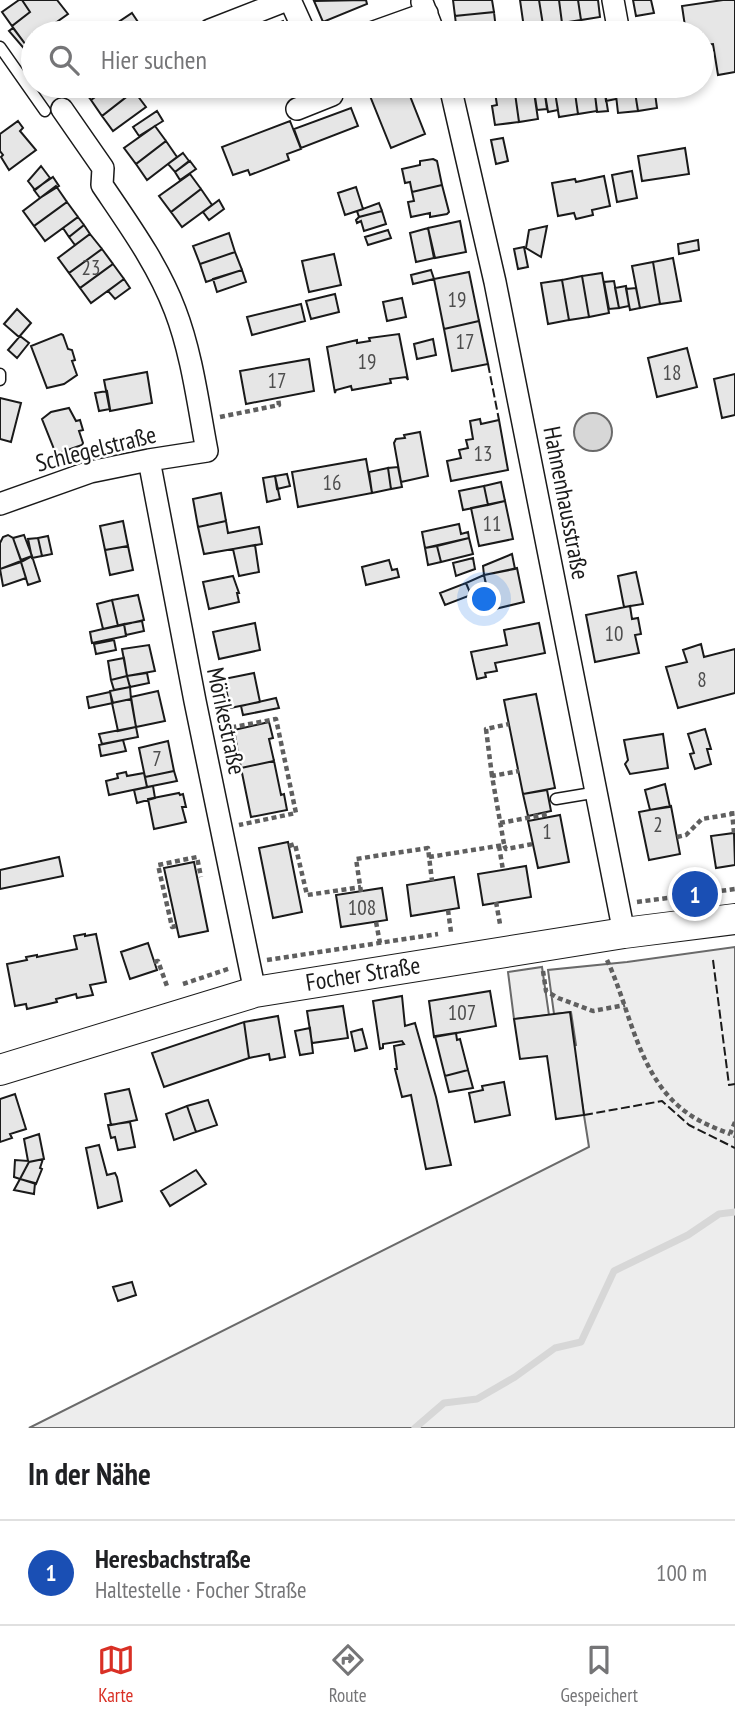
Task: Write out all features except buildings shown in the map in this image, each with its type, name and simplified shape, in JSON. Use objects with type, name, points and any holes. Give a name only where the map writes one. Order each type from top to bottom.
[{"type":"main road","name":"Focher Straße","points":[[0,1070],[255,992],[621,945],[735,919]]},
{"type":"street","points":[[234,21],[289,0],[299,21]]},
{"type":"street","points":[[613,0],[617,21]]},
{"type":"street","points":[[395,21],[424,6]]},
{"type":"street","points":[[297,109],[324,98]]},
{"type":"street","name":"Hahnenhausstraße","points":[[453,98],[495,282],[598,792],[621,945]]},
{"type":"street","points":[[54,110],[103,167],[102,185],[136,235],[167,290],[176,311],[191,366],[202,421]]},
{"type":"street","name":"Schlegelstraße","points":[[0,504],[90,472],[207,451],[202,421]]},
{"type":"street","name":"Mörikestraße","points":[[149,460],[201,733],[255,992]]},
{"type":"lane","points":[[0,47],[21,72]]},
{"type":"lane","points":[[44,98],[54,110]]},
{"type":"lane","points":[[0,373],[0,380]]},
{"type":"lane","points":[[556,799],[598,792]]},
{"type":"path","points":[[202,421],[279,405],[278,398]]},
{"type":"path","points":[[201,733],[276,719],[296,813],[221,829]]},
{"type":"path","points":[[503,870],[500,823],[486,729],[509,724]]},
{"type":"path","points":[[492,776],[519,771]]},
{"type":"path","points":[[500,823],[557,812],[556,799]]},
{"type":"path","points":[[677,837],[687,835],[702,819],[734,812],[734,833]]},
{"type":"path","points":[[289,846],[295,844],[307,895],[361,889],[356,859],[428,848],[432,881]]},
{"type":"path","points":[[502,845],[506,849],[533,844]]},
{"type":"path","points":[[429,857],[502,845]]},
{"type":"path","points":[[176,926],[172,927],[158,865],[197,857],[201,877]]},
{"type":"path","points":[[496,902],[500,924]]},
{"type":"path","points":[[447,910],[451,932]]},
{"type":"path","points":[[376,922],[380,943]]},
{"type":"path","points":[[594,961],[607,959],[621,945]]},
{"type":"path","points":[[607,959],[641,1054],[664,1091],[687,1113],[732,1135],[735,1122]]},
{"type":"path","points":[[155,962],[158,961],[168,989]]},
{"type":"path","points":[[542,967],[546,991],[558,998],[593,1011],[625,1005]]},
{"type":"shaded area","points":[[593,413],[607,418],[612,432],[607,446],[593,451],[579,446],[574,432],[579,418]]},
{"type":"shaded area","points":[[735,947],[735,1428],[29,1428],[589,1147],[573,1046],[576,1045],[571,1012],[554,1014],[548,970]]},
{"type":"shaded area","points":[[542,967],[549,1015],[514,1019],[508,972]]},
{"type":"waterway","points":[[415,1428],[444,1403],[477,1399],[515,1377],[555,1348],[581,1342],[614,1271],[688,1235],[719,1214],[735,1212]]},
{"type":"fence","points":[[488,364],[499,420]]},
{"type":"fence","points":[[713,960],[729,1085],[735,1084]]},
{"type":"fence","points":[[584,1115],[662,1101],[689,1125],[735,1148]]},
{"type":"place","name":"Heresbachstraße","points":[[695,894]]}]
